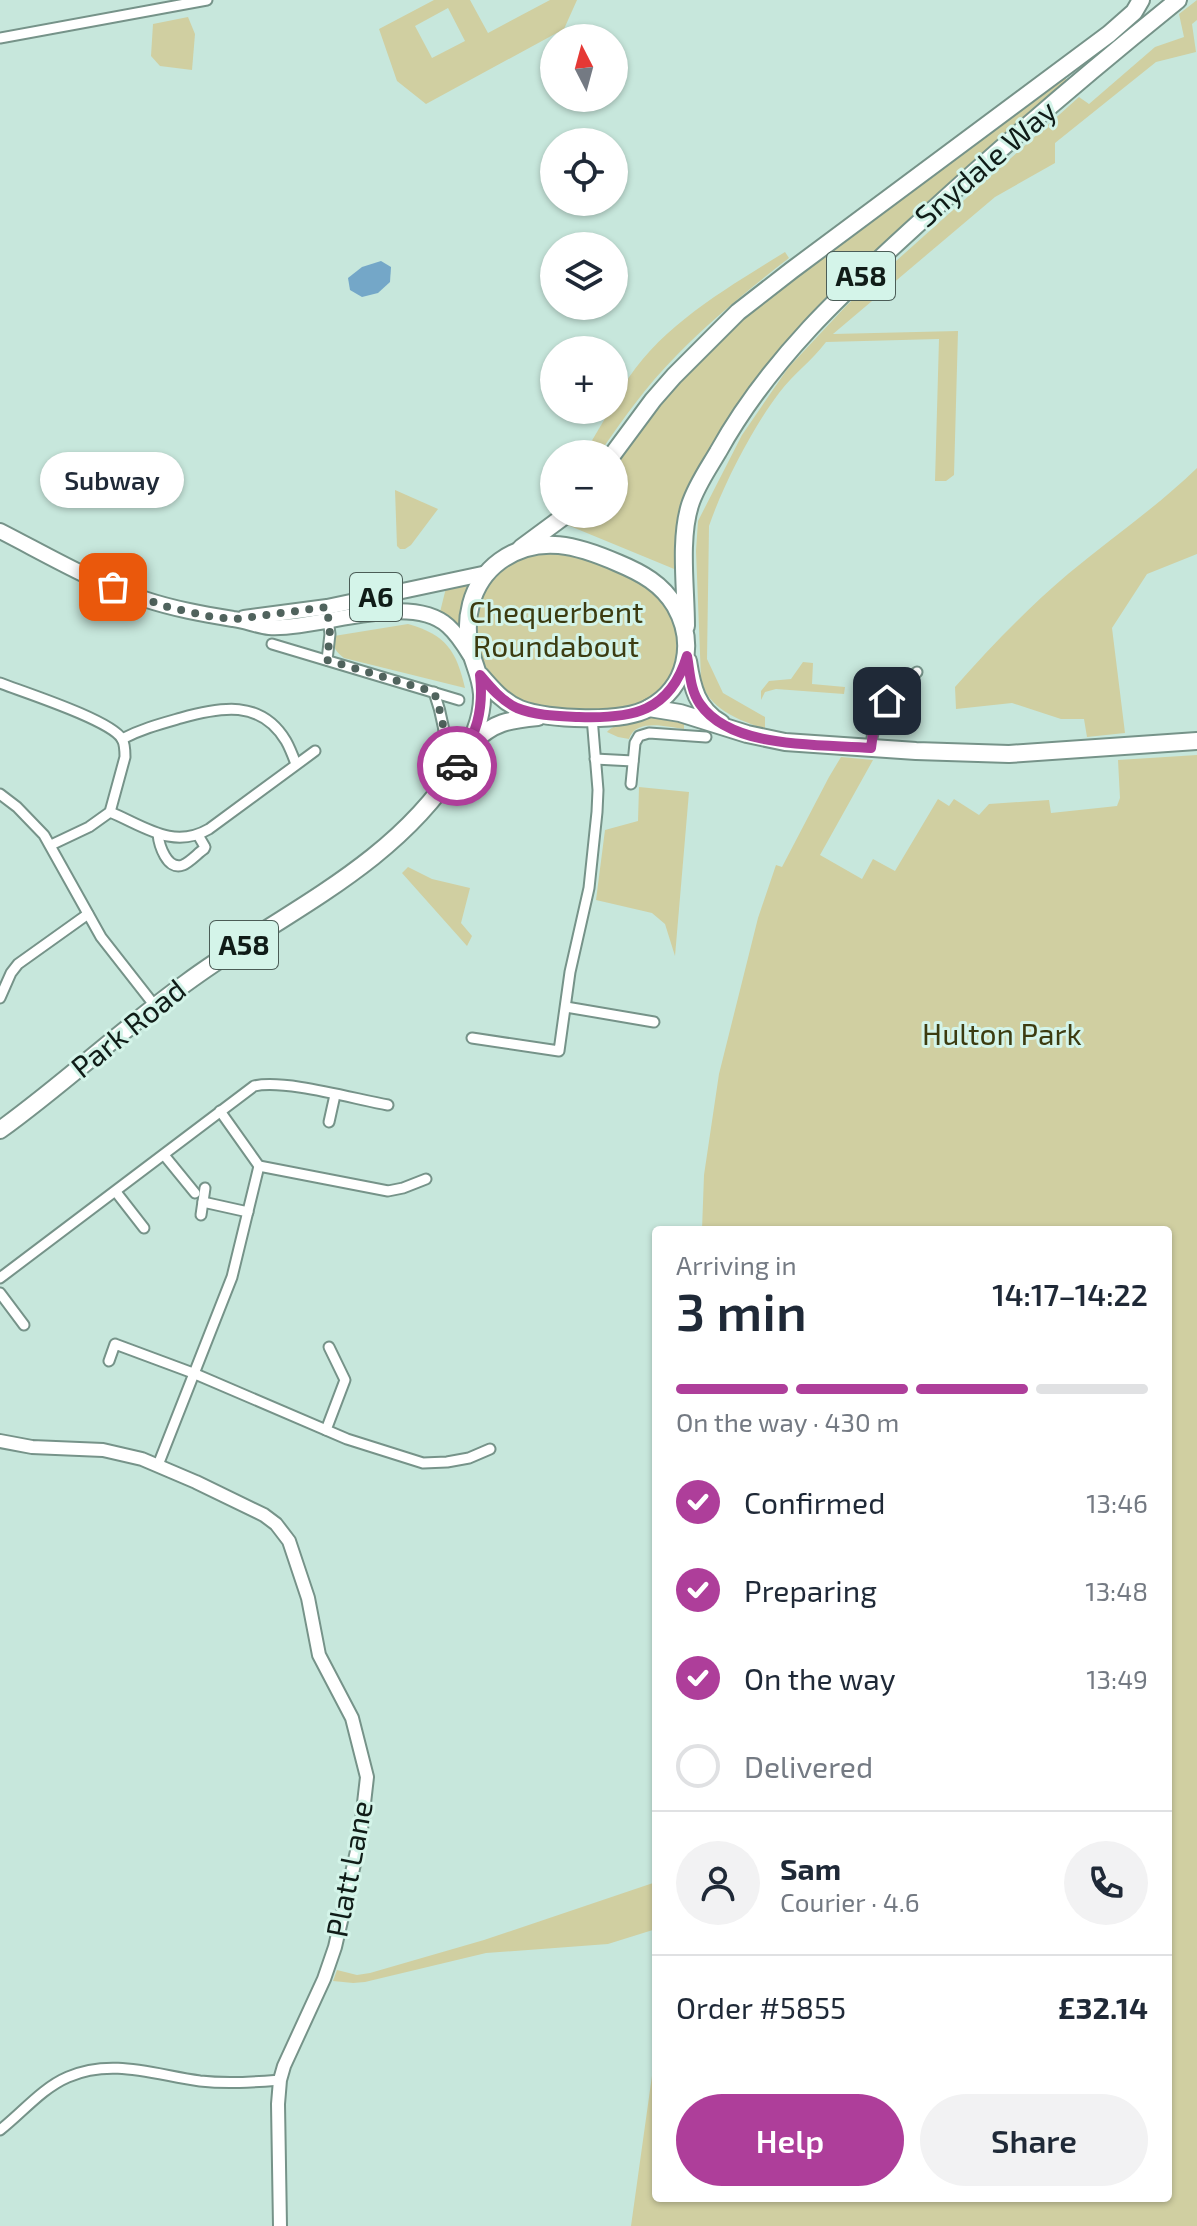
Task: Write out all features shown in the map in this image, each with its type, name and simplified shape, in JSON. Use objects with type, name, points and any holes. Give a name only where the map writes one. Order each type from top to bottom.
[{"type":"highway","name":"Snydale Way","points":[[687,637],[685,533],[694,493],[732,427],[780,359],[840,294],[953,191],[1178,0]]},
{"type":"highway","name":"Snydale Way","points":[[623,440],[691,356],[738,312],[1109,34],[1137,6]]},
{"type":"highway","name":"A58","points":[[517,551],[552,545],[590,551],[636,571],[665,592],[681,619],[687,637],[687,656],[674,687],[649,708],[632,714],[592,717],[534,713],[518,708],[495,693],[480,675],[473,659],[467,621],[476,589],[499,562],[548,528]]},
{"type":"highway","points":[[687,656],[691,684],[700,704],[715,720],[734,730]]},
{"type":"highway","name":"Park Road","points":[[471,744],[481,710],[480,675]]},
{"type":"highway","points":[[649,708],[680,713],[785,742],[871,748],[1009,754],[1197,741]]},
{"type":"highway","name":"Park Road","points":[[0,1130],[188,981],[382,852],[415,820],[471,744],[490,728],[508,720],[555,716]]},
{"type":"main road","name":"A6","points":[[0,531],[87,575],[140,598],[186,612],[236,619],[421,612],[447,625],[473,659]]},
{"type":"main road","name":"A6","points":[[328,614],[487,573]]},
{"type":"street","points":[[0,38],[207,0]]},
{"type":"street","points":[[327,660],[328,614]]},
{"type":"street","points":[[272,644],[459,700]]},
{"type":"street","points":[[871,748],[876,718],[887,701],[917,672]]},
{"type":"street","points":[[0,683],[108,726],[122,739],[125,757],[110,812],[89,827],[51,845]]},
{"type":"street","points":[[434,692],[445,726],[445,783]]},
{"type":"street","points":[[122,739],[140,730],[209,710],[243,710],[262,717],[280,733],[296,764]]},
{"type":"street","points":[[472,1038],[559,1051],[570,972],[589,888],[597,812],[592,717]]},
{"type":"street","points":[[631,784],[636,739],[644,734],[706,737]]},
{"type":"street","points":[[110,812],[158,834],[184,838],[198,835],[315,751]]},
{"type":"street","points":[[595,759],[633,761]]},
{"type":"street","points":[[0,794],[32,821],[51,845],[110,949],[155,1006]]},
{"type":"street","points":[[158,834],[160,849],[170,862],[178,866],[204,849],[198,835]]},
{"type":"street","points":[[0,998],[18,964],[88,914]]},
{"type":"street","points":[[566,1007],[654,1022]]},
{"type":"street","points":[[0,1278],[254,1086],[290,1087],[388,1105]]},
{"type":"street","points":[[329,1122],[335,1095]]},
{"type":"street","points":[[220,1111],[259,1166],[388,1191],[426,1179]]},
{"type":"street","points":[[164,1155],[195,1193]]},
{"type":"street","points":[[158,1465],[232,1277],[259,1166]]},
{"type":"street","points":[[201,1215],[205,1188]]},
{"type":"street","points":[[116,1192],[138,1226]]},
{"type":"street","points":[[203,1202],[248,1212]]},
{"type":"street","points":[[0,1293],[24,1325]]},
{"type":"street","points":[[109,1361],[115,1344],[357,1442],[423,1463],[458,1460],[490,1449]]},
{"type":"street","points":[[326,1430],[345,1380],[329,1347]]},
{"type":"street","name":"Platt Lane","points":[[0,1441],[32,1447],[103,1450],[158,1465],[264,1515],[283,1533],[294,1554],[303,1580],[319,1655],[349,1710],[366,1768],[367,1789],[362,1829],[335,1947],[280,2080],[280,2226]]},
{"type":"street","points":[[0,2130],[67,2077],[104,2068],[134,2069],[199,2081],[255,2083],[280,2080]]},
{"type":"green space","points":[[434,0],[470,0],[488,33],[550,0],[577,0],[566,24],[540,24],[540,42],[426,104],[397,81],[379,29]],"holes":[[[448,8],[465,41],[432,58],[415,26]]]},
{"type":"green space","points":[[1197,0],[1197,20],[1192,24],[1196,52],[1156,62],[1055,143],[1055,163],[995,197],[833,334],[958,331],[954,475],[946,481],[935,481],[939,339],[826,342],[784,386],[769,407],[740,457],[709,526],[707,659],[723,693],[765,717],[765,729],[717,706],[704,689],[701,679],[696,551],[698,521],[742,435],[788,368],[847,305],[1079,97],[1089,104],[1155,47],[1184,37],[1179,14]]},
{"type":"green space","points":[[188,17],[195,34],[192,70],[160,66],[151,56],[153,24]]},
{"type":"green space","points":[[1063,75],[1069,83],[882,250],[695,480],[679,571],[575,528],[628,528],[628,446],[660,401],[749,310]]},
{"type":"green space","points":[[785,252],[789,258],[689,343],[628,413],[628,380],[638,365],[674,327]]},
{"type":"green space","points":[[602,424],[620,424],[609,440],[592,440]]},
{"type":"green space","points":[[1197,468],[1197,554],[1147,574],[1112,628],[1125,733],[1087,737],[1084,719],[1061,719],[1012,703],[956,709],[955,687],[1038,600]]},
{"type":"green space","points":[[395,490],[438,509],[405,549],[397,546]]},
{"type":"green space","name":"Chequerbent Roundabout","points":[[552,553],[578,557],[623,573],[648,588],[668,611],[678,643],[677,660],[672,675],[649,699],[606,710],[541,706],[520,699],[502,688],[487,670],[476,640],[478,609],[484,594],[492,581],[517,560]]},
{"type":"green space","points":[[471,582],[460,624],[456,624],[440,612],[446,588]]},
{"type":"green space","points":[[408,624],[432,633],[447,646],[458,664],[465,688],[344,658],[334,646],[334,636]]},
{"type":"green space","points":[[803,662],[813,663],[812,684],[845,687],[844,694],[776,689],[765,692],[761,700],[761,691],[769,681],[791,679]]},
{"type":"green space","points":[[659,717],[684,722],[684,729],[645,726],[633,732],[629,739],[607,732],[623,723]]},
{"type":"green space","name":"Hulton Park","points":[[1197,755],[1197,2226],[631,2226],[652,2076],[652,2202],[1172,2202],[1172,1226],[702,1226],[704,1175],[719,1074],[758,918],[776,865],[782,867],[841,757],[873,760],[820,855],[862,879],[873,859],[895,871],[938,799],[949,806],[954,799],[979,815],[989,804],[1049,800],[1051,813],[1117,806],[1120,798],[1118,760]]},
{"type":"green space","points":[[639,787],[689,792],[675,956],[665,924],[652,913],[596,900],[605,830],[638,821]]},
{"type":"green space","points":[[408,867],[432,879],[470,888],[461,923],[472,936],[467,946],[402,873]]},
{"type":"green space","points":[[652,1883],[652,1930],[608,1944],[486,1953],[365,1982],[333,1981],[337,1970],[357,1975],[370,1973],[484,1940]]},
{"type":"water","points":[[381,261],[391,267],[390,282],[378,293],[362,297],[350,290],[348,278],[362,267]]},
{"type":"way so far","points":[[113,587],[164,606],[212,617],[236,619],[327,607],[330,634],[327,660],[434,692],[445,726],[445,783],[457,766]]},
{"type":"place","name":"Subway","points":[[113,587]]},
{"type":"route","points":[[457,766],[471,744],[481,710],[480,675],[507,702],[534,713],[615,717],[649,708],[663,698],[682,674],[687,656],[691,684],[700,704],[715,720],[734,730],[785,742],[871,748],[876,718],[887,701]]}]
